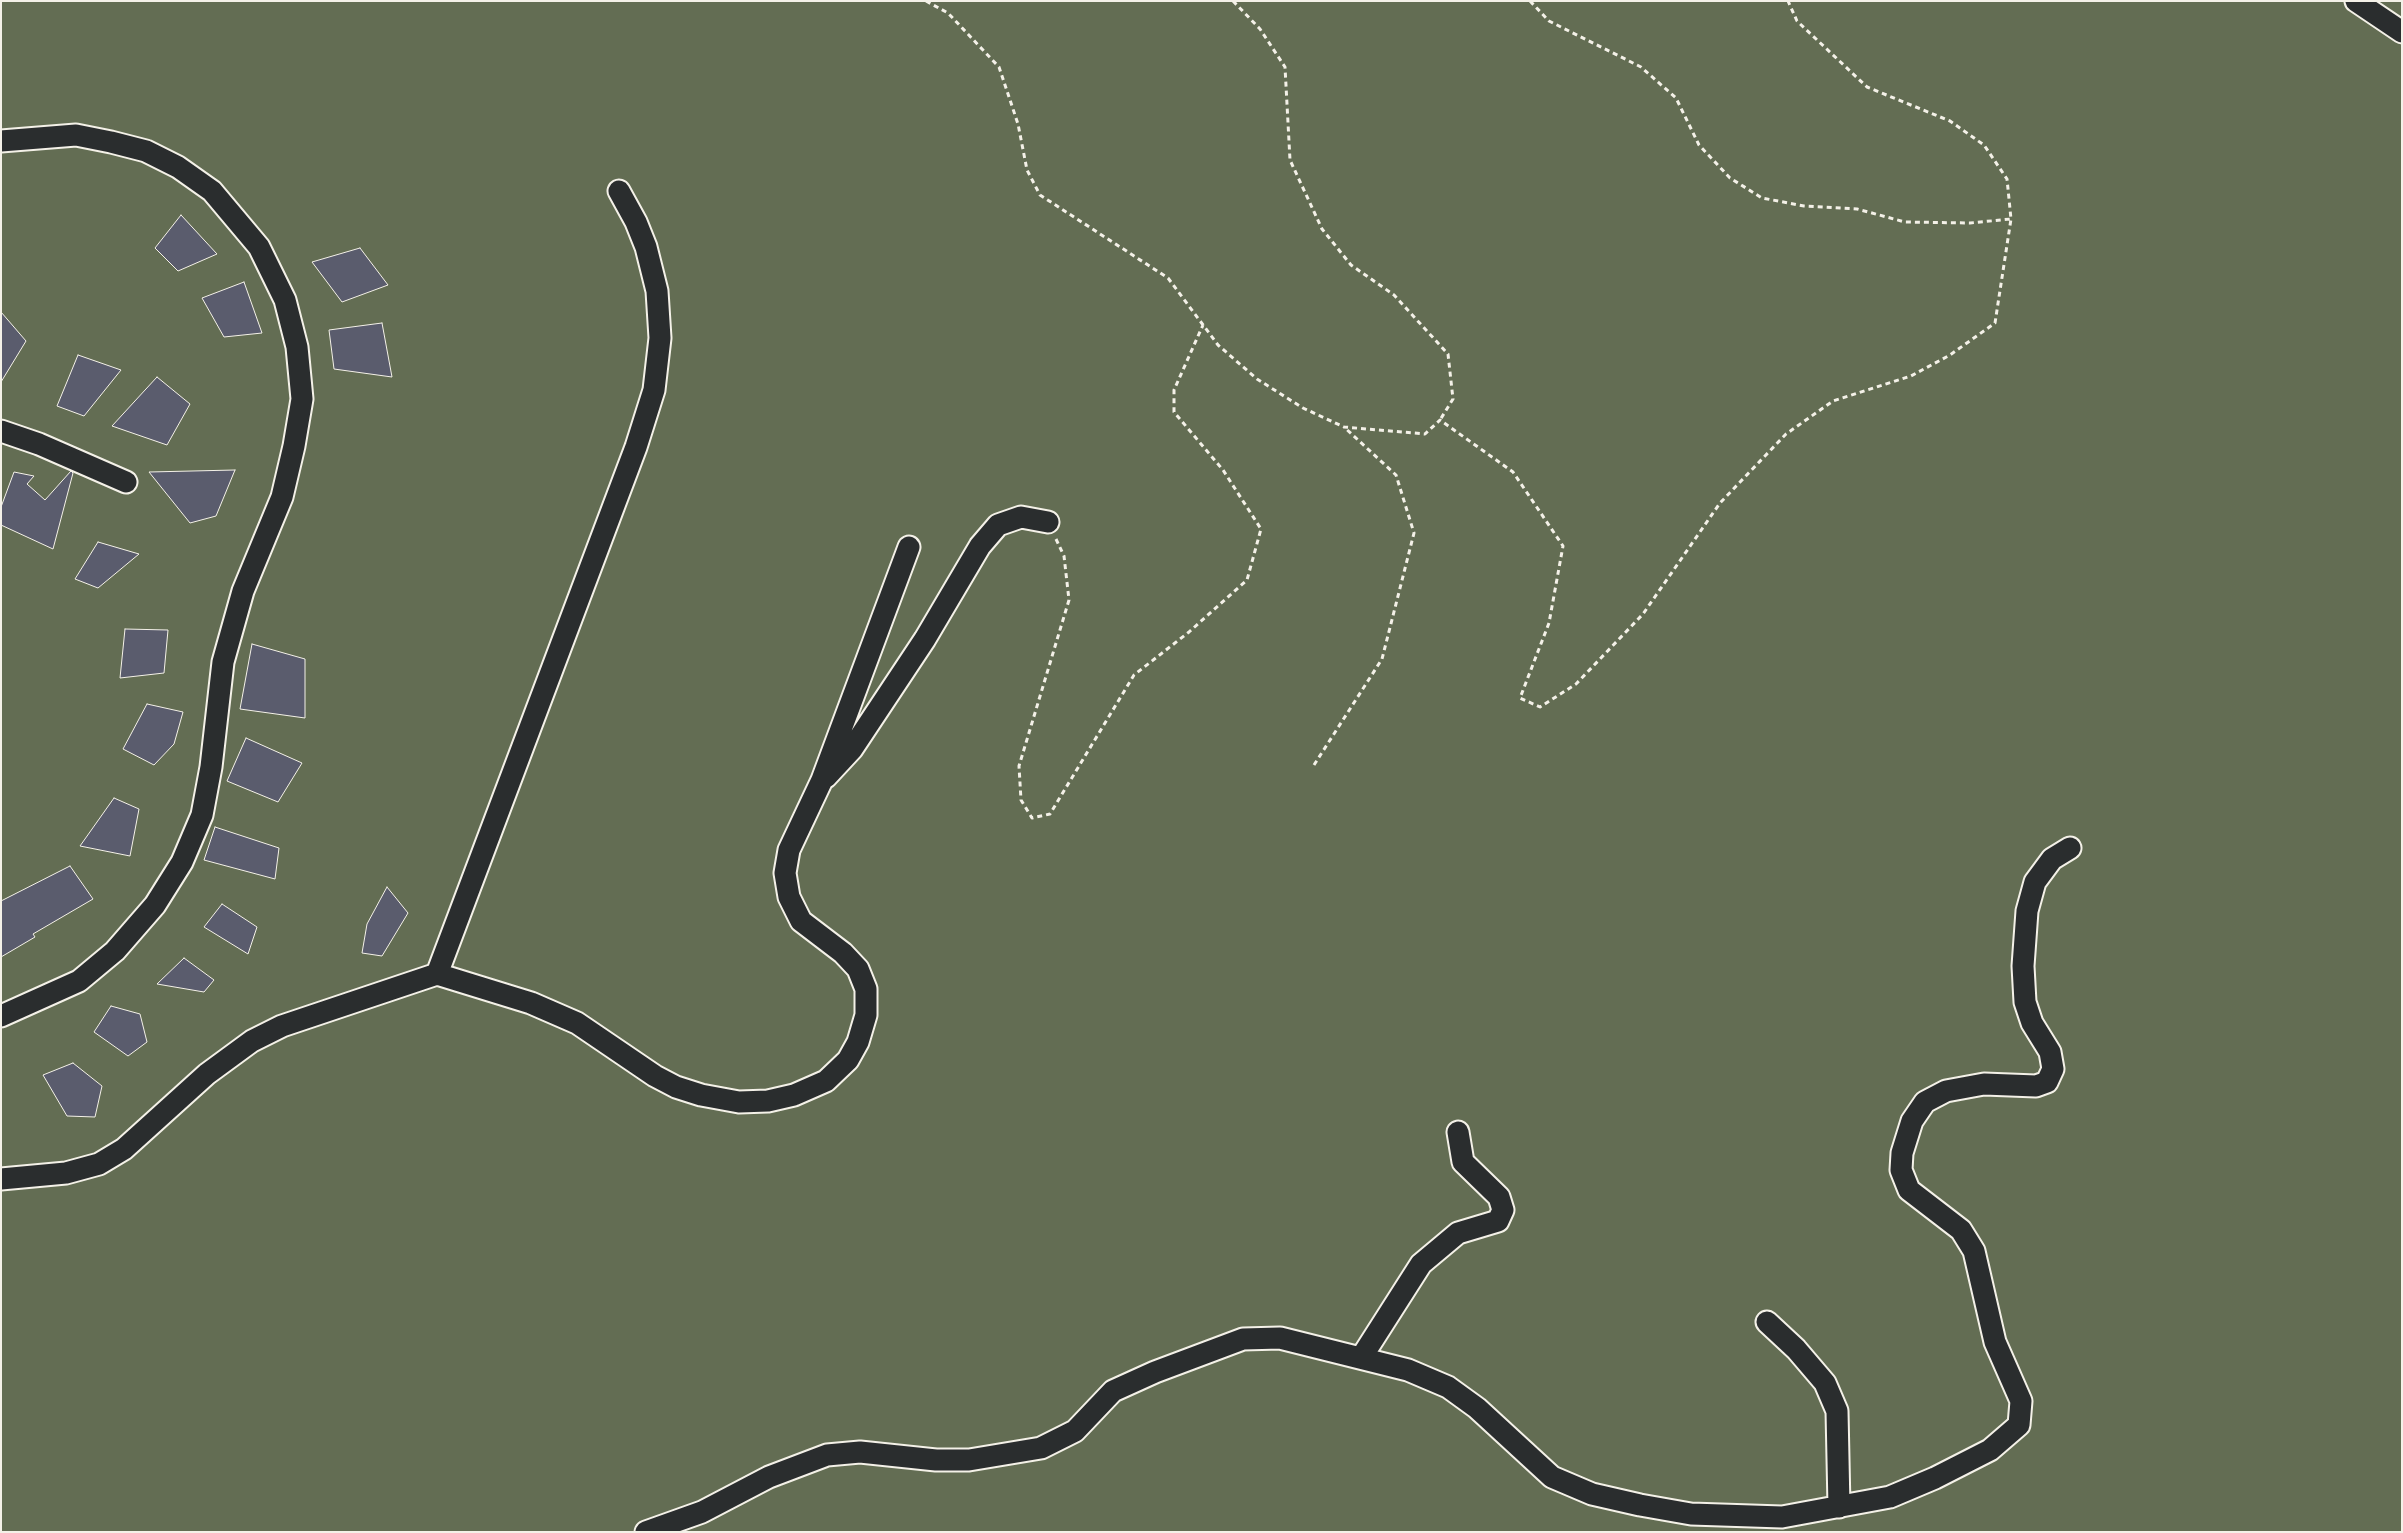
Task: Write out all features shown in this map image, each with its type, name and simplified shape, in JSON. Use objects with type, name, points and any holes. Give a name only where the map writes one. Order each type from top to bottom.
[{"type":"street","points":[[2356,1],[2402,32]]},
{"type":"street","points":[[1,141],[76,135],[111,142],[146,151],[178,167],[212,191],[258,247],[285,300],[297,347],[302,398],[294,446],[282,497],[243,591],[223,662],[211,768],[202,815],[182,862],[155,905],[115,951],[80,981],[1,1016]]},
{"type":"street","points":[[437,974],[636,447],[654,390],[660,338],[657,291],[646,247],[636,222],[619,191]]},
{"type":"street","points":[[1,431],[39,444],[126,482]]},
{"type":"street","points":[[822,780],[852,749],[925,639],[980,546],[998,525],[1021,517],[1048,522]]},
{"type":"street","points":[[1,1179],[66,1173],[99,1164],[124,1150],[206,1074],[252,1041],[282,1026],[437,974],[531,1003],[577,1023],[655,1076],[676,1087],[700,1095],[739,1102],[768,1102],[794,1095],[826,1081],[848,1060],[858,1042],[866,1015],[866,989],[858,969],[843,953],[801,921],[789,897],[785,873],[789,850],[822,780],[910,547]]},
{"type":"street","points":[[646,1532],[702,1512],[770,1478],[827,1455],[860,1452],[926,1460],[969,1460],[1041,1448],[1075,1431],[1113,1391],[1155,1372],[1243,1339],[1280,1338],[1408,1370],[1448,1387],[1477,1408],[1552,1477],[1592,1494],[1691,1514],[1782,1517],[1890,1498],[1935,1478],[1990,1450],[2019,1425],[2021,1400],[1995,1342],[1974,1250],[1961,1230],[1909,1190],[1901,1170],[1902,1153],[1912,1121],[1926,1102],[1946,1091],[1984,1084],[2036,1086],[2048,1082],[2053,1069],[2050,1052],[2032,1022],[2025,1002],[2023,966],[2027,911],[2035,882],[2052,859],[2070,848]]},
{"type":"street","points":[[1361,1358],[1422,1264],[1458,1233],[1498,1221],[1503,1210],[1499,1197],[1463,1162],[1458,1132]]},
{"type":"street","points":[[1767,1322],[1796,1349],[1825,1383],[1836,1412],[1839,1507]]},
{"type":"path","points":[[926,1],[948,13],[1000,67],[1018,124],[1027,170],[1040,194],[1168,278],[1218,345],[1257,379],[1303,408],[1344,427],[1396,475],[1414,533],[1382,659],[1314,765]]},
{"type":"path","points":[[1233,1],[1260,29],[1285,67],[1290,160],[1322,229],[1351,265],[1394,295],[1448,354],[1453,399],[1440,420],[1425,434],[1344,427]]},
{"type":"path","points":[[1530,1],[1549,21],[1641,67],[1676,98],[1699,145],[1730,178],[1762,198],[1804,206],[1857,208],[1905,222],[1970,224],[2011,219]]},
{"type":"path","points":[[1440,420],[1513,472],[1563,546],[1549,623],[1520,698],[1540,707],[1576,684],[1643,614],[1720,503],[1786,434],[1833,401],[1911,376],[1950,355],[1995,323],[2011,219],[2007,179],[1984,145],[1950,121],[1867,87],[1797,21],[1788,1]]},
{"type":"path","points":[[1048,522],[1064,556],[1069,600],[1019,766],[1021,800],[1032,818],[1050,814],[1134,675],[1190,632],[1246,580],[1261,529],[1223,470],[1174,412],[1174,390],[1203,325]]},
{"type":"green space","points":[[1,1],[2402,1],[2402,1532],[1,1532]]},
{"type":"building","points":[[181,215],[217,254],[178,271],[155,248]]},
{"type":"building","points":[[360,248],[388,285],[342,302],[312,262]]},
{"type":"building","points":[[244,282],[262,333],[224,337],[202,298]]},
{"type":"building","points":[[1,312],[26,341],[1,382]]},
{"type":"building","points":[[382,323],[392,377],[334,369],[329,330]]},
{"type":"building","points":[[78,355],[121,370],[84,416],[57,406]]},
{"type":"building","points":[[157,377],[190,404],[167,445],[112,426]]},
{"type":"building","points":[[235,470],[216,516],[190,523],[149,472]]},
{"type":"building","points":[[71,471],[73,473],[53,549],[1,525],[1,507],[14,472],[34,476],[27,484],[45,500]]},
{"type":"building","points":[[98,542],[139,554],[98,588],[75,579]]},
{"type":"building","points":[[125,629],[168,630],[164,673],[120,678]]},
{"type":"building","points":[[252,644],[305,659],[305,718],[240,709]]},
{"type":"building","points":[[147,704],[183,712],[174,744],[154,765],[123,749]]},
{"type":"building","points":[[246,738],[302,763],[278,802],[227,781]]},
{"type":"building","points":[[114,798],[139,809],[130,856],[80,846]]},
{"type":"building","points":[[215,827],[279,848],[275,879],[204,860]]},
{"type":"building","points":[[70,866],[93,899],[33,934],[35,937],[1,957],[1,901]]},
{"type":"building","points":[[387,887],[408,913],[382,956],[362,953],[367,924]]},
{"type":"building","points":[[222,904],[257,927],[248,954],[204,927]]},
{"type":"building","points":[[184,958],[214,980],[204,992],[157,984]]},
{"type":"building","points":[[111,1006],[140,1014],[147,1042],[128,1056],[94,1032]]},
{"type":"building","points":[[73,1063],[102,1086],[95,1117],[67,1116],[43,1075]]}]
